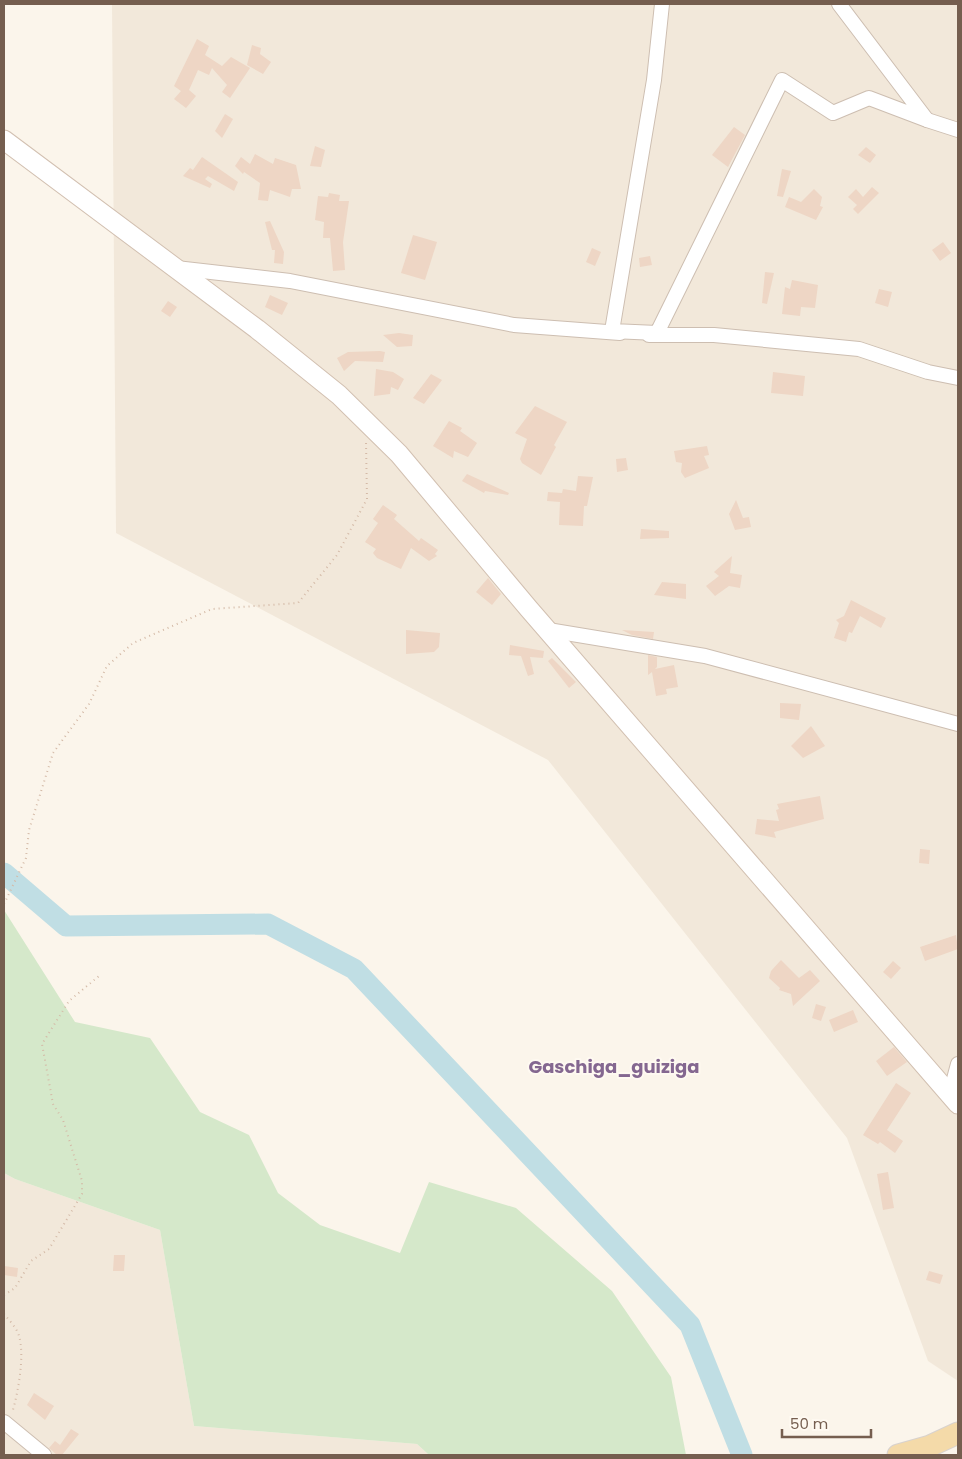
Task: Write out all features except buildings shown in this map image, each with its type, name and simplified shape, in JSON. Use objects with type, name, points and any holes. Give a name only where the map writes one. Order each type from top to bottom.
[{"type":"main road","points":[[900,1455],[930,1446],[958,1433]]},
{"type":"street","points":[[662,4],[654,80],[612,331],[657,333],[782,80],[833,114],[870,98],[958,130]]},
{"type":"street","points":[[839,4],[927,120]]},
{"type":"street","points":[[4,140],[176,268],[339,395],[365,420],[410,466],[548,630],[954,1099]]},
{"type":"street","points":[[176,268],[290,281],[514,325],[639,335],[714,335],[859,349],[928,372],[958,378]]},
{"type":"street","points":[[548,630],[705,656],[958,724]]},
{"type":"street","points":[[954,1099],[958,1064]]},
{"type":"street","points":[[6,1424],[44,1455]]},
{"type":"path","points":[[4,904],[26,858],[29,830],[53,753],[90,704],[107,666],[133,643],[212,609],[298,603],[337,555],[367,499],[365,420]]},
{"type":"path","points":[[4,1295],[15,1288],[31,1261],[50,1248],[82,1194],[82,1181],[63,1120],[53,1104],[42,1044],[69,1001],[99,976]]},
{"type":"path","points":[[4,1314],[19,1336],[21,1351],[16,1402],[6,1424]]},
{"type":"shaded area","points":[[112,4],[958,4],[958,1381],[928,1361],[847,1138],[548,760],[116,533]]},
{"type":"shaded area","points":[[4,1173],[15,1179],[160,1230],[194,1426],[417,1444],[429,1455],[4,1455]]},
{"type":"green space","points":[[4,910],[75,1022],[150,1038],[200,1112],[249,1135],[278,1193],[320,1225],[400,1253],[429,1182],[516,1208],[612,1291],[671,1377],[686,1455],[429,1455],[417,1444],[194,1426],[160,1230],[15,1179],[4,1173]]},
{"type":"waterway","points":[[4,873],[66,926],[268,924],[354,969],[690,1325],[742,1455]]},
{"type":"district","name":"Gaschiga_guiziga","points":[[614,1066]]}]
